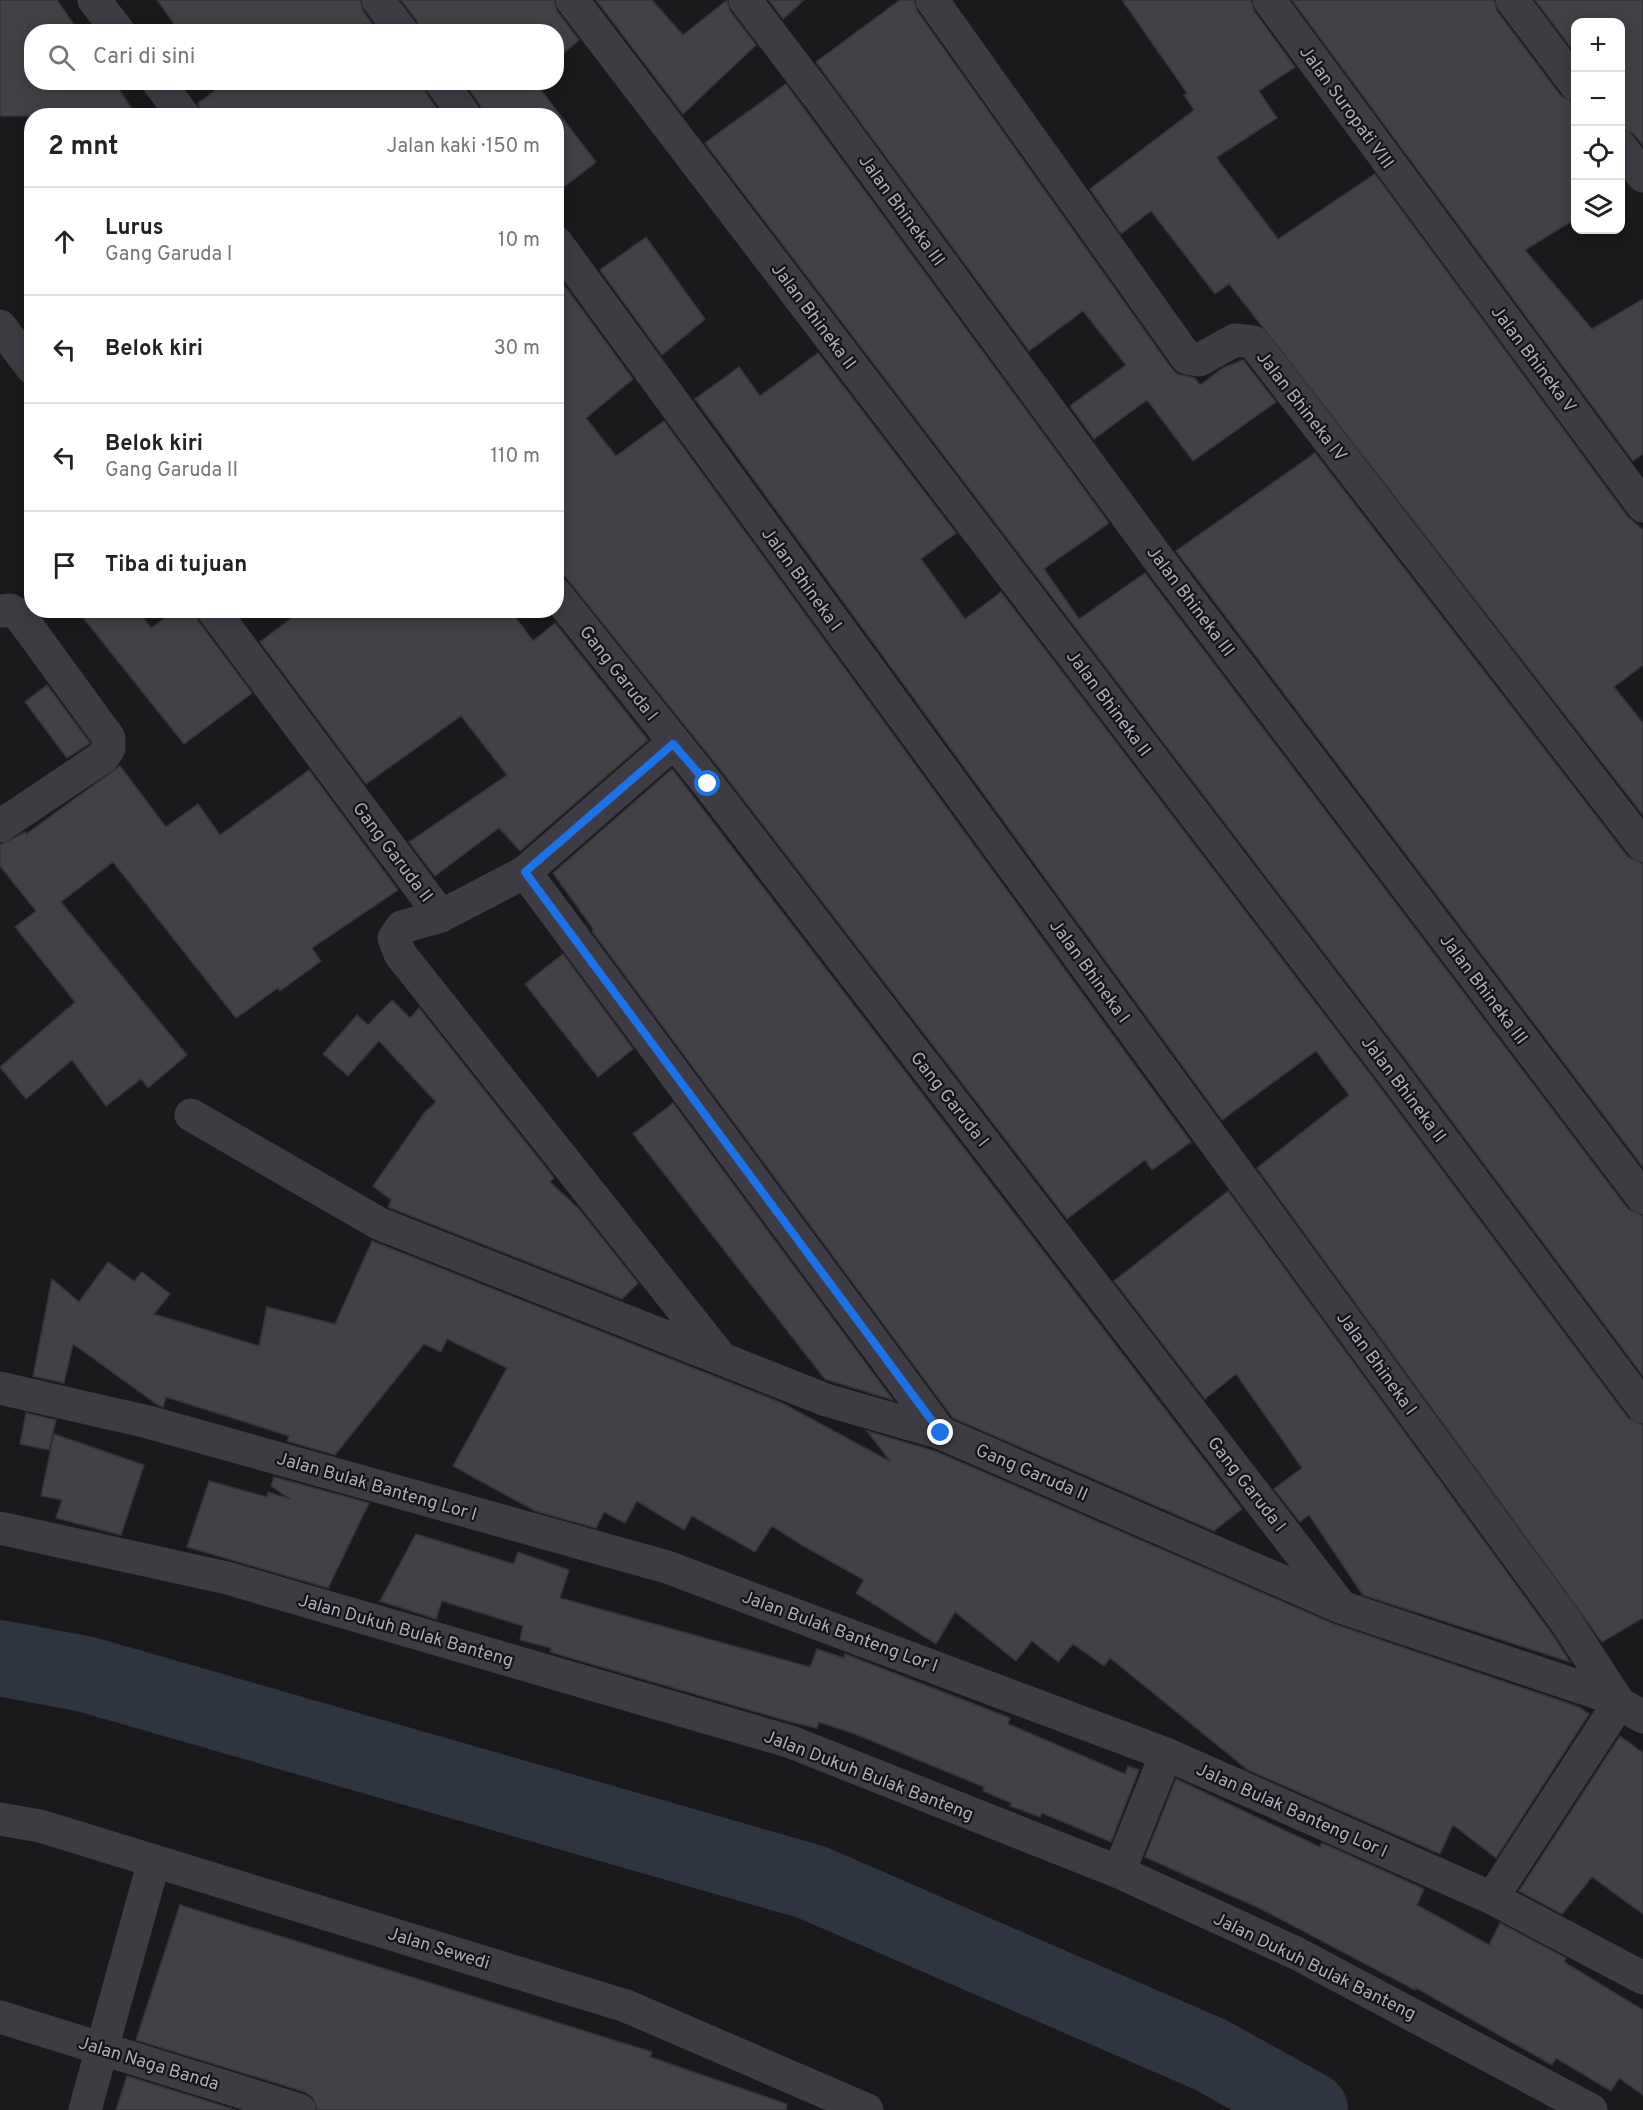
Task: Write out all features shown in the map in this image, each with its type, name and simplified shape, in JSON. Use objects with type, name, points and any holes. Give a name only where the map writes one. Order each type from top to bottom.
[{"type":"street","points":[[94,0],[113,24]]},
{"type":"street","points":[[378,0],[396,24]]},
{"type":"street","name":"Jalan Bhineka II","points":[[573,0],[1388,1067],[1643,1407]]},
{"type":"street","name":"Jalan Bhineka III","points":[[745,0],[1168,572],[1643,1198]]},
{"type":"street","name":"Jalan Bhineka IV","points":[[932,0],[1187,358],[1199,360],[1235,340],[1252,342],[1643,846]]},
{"type":"street","name":"Jalan Suropati VIII","points":[[1269,0],[1425,213]]},
{"type":"street","points":[[1512,0],[1571,80]]},
{"type":"street","points":[[165,90],[178,108]]},
{"type":"street","points":[[447,90],[459,108]]},
{"type":"street","points":[[1625,153],[1643,176]]},
{"type":"street","name":"Jalan Bhineka V","points":[[1425,213],[1643,506]]},
{"type":"street","name":"Jalan Bhineka I","points":[[564,253],[1631,1710]]},
{"type":"street","points":[[0,326],[24,358]]},
{"type":"street","name":"Gang Garuda I","points":[[564,604],[673,744],[708,784],[1341,1607]]},
{"type":"street","points":[[0,611],[10,610],[20,616],[109,738],[109,748],[103,757],[0,826]]},
{"type":"street","name":"Gang Garuda II","points":[[219,618],[441,916],[525,872],[941,1433],[1341,1607]]},
{"type":"street","points":[[525,872],[673,744]]},
{"type":"street","points":[[441,916],[402,927],[394,938],[400,954],[719,1356]]},
{"type":"street","points":[[191,1115],[380,1224],[826,1400],[941,1433]]},
{"type":"street","name":"Jalan Bulak Banteng Lor I","points":[[0,1388],[147,1422],[667,1567],[1166,1754],[1492,1898],[1643,1978]]},
{"type":"street","name":"Jalan Dukuh Bulak Banteng","points":[[0,1528],[227,1578],[791,1742],[1119,1872],[1296,1953],[1591,2110]]},
{"type":"street","points":[[1341,1607],[1604,1695],[1631,1710],[1492,1898]]},
{"type":"street","points":[[1119,1872],[1166,1754]]},
{"type":"street","name":"Jalan Sewedi","points":[[0,1819],[40,1827],[154,1861],[626,2006],[867,2110]]},
{"type":"street","points":[[86,2110],[154,1861]]},
{"type":"street","name":"Jalan Naga Banda","points":[[0,2017],[298,2110]]},
{"type":"building","points":[[0,0],[57,0],[74,24],[24,24],[24,90],[119,90],[132,108],[24,108],[24,116],[0,116]]},
{"type":"building","points":[[157,0],[360,0],[363,11],[372,24],[174,24]]},
{"type":"building","points":[[401,0],[554,0],[557,11],[579,40],[564,53],[564,24],[418,24]]},
{"type":"building","points":[[596,0],[652,0],[683,35],[727,0],[730,11],[756,45],[683,114]]},
{"type":"building","points":[[769,0],[804,0],[783,19]]},
{"type":"building","points":[[900,0],[914,0],[917,11],[1172,369],[1177,374],[1195,378],[1200,385],[1223,368],[1243,360],[1276,402],[1193,461],[1147,400],[1094,439],[1070,406],[1126,365],[1083,311],[1029,351],[816,62]]},
{"type":"building","points":[[1122,0],[1251,0],[1254,11],[1295,67],[1259,91],[1277,118],[1217,157],[1218,160],[1278,239],[1375,174],[1628,517],[1643,530],[1643,665],[1614,687],[1643,723],[1643,815],[1229,284],[1215,294],[1151,211],[1121,234],[1090,189],[1194,110],[1184,95],[1187,93]]},
{"type":"building","points":[[1292,0],[1494,0],[1497,11],[1561,96],[1571,101],[1571,221],[1525,250],[1592,329],[1643,299],[1643,454],[1633,461]]},
{"type":"building","points":[[1535,0],[1643,0],[1643,145],[1634,134],[1625,130],[1625,18],[1571,18],[1571,48]]},
{"type":"building","points":[[786,84],[1109,523],[1044,569],[1079,619],[1145,573],[1628,1209],[1643,1216],[1643,1376],[1403,1056],[705,143]]},
{"type":"building","points":[[216,90],[425,90],[436,108],[200,108],[198,103]]},
{"type":"building","points":[[470,90],[541,90],[555,108],[481,108]]},
{"type":"building","points":[[564,120],[596,162],[564,187]]},
{"type":"building","points":[[646,237],[705,319],[662,355],[600,270]]},
{"type":"building","points":[[564,285],[633,379],[586,418],[616,456],[664,421],[1191,1142],[1152,1170],[1145,1160],[1067,1219],[723,773],[564,575]]},
{"type":"building","points":[[818,353],[956,533],[921,559],[965,619],[1001,592],[1373,1078],[1628,1418],[1643,1425],[1643,1618],[1602,1642],[1257,1168],[1349,1095],[1316,1051],[1222,1120],[695,399],[739,367],[760,396]]},
{"type":"building","points":[[1315,453],[1628,857],[1643,864],[1643,1167],[1176,551]]},
{"type":"building","points":[[83,618],[143,618],[151,628],[165,618],[197,618],[252,693],[184,744]]},
{"type":"building","points":[[292,618],[516,618],[533,641],[555,623],[648,740],[520,851],[499,828],[435,876],[409,842],[507,775],[461,716],[366,784],[260,642]]},
{"type":"building","points":[[47,685],[90,743],[67,758],[25,702]]},
{"type":"building","points":[[120,766],[166,827],[198,804],[220,835],[309,770],[398,890],[312,948],[321,961],[280,991],[278,988],[236,1018],[113,862],[61,902],[187,1055],[148,1088],[141,1079],[106,1106],[72,1060],[26,1099],[0,1067],[75,1002],[15,927],[36,911],[0,866],[0,845],[25,832],[26,834]]},
{"type":"building","points":[[672,769],[1242,1509],[1214,1531],[953,1418],[592,931],[594,930],[553,873]]},
{"type":"building","points":[[563,954],[633,1049],[598,1077],[525,984]]},
{"type":"building","points":[[392,1000],[410,1018],[419,1008],[554,1178],[550,1182],[578,1208],[638,1283],[622,1299],[388,1207],[391,1200],[373,1186],[425,1112],[436,1102],[379,1041],[348,1076],[323,1054],[357,1015],[368,1025]]},
{"type":"building","points":[[673,1103],[893,1400],[825,1379],[633,1134]]},
{"type":"building","points":[[1228,1191],[1552,1634],[1570,1662],[1363,1595],[1309,1515],[1300,1522],[1274,1489],[1302,1468],[1236,1374],[1205,1399],[1114,1281]]},
{"type":"building","points":[[372,1241],[782,1403],[891,1462],[867,1431],[935,1451],[1334,1624],[1579,1707],[1589,1714],[1496,1858],[1453,1825],[1440,1854],[1248,1770],[1110,1658],[1104,1666],[1073,1644],[1058,1662],[1032,1641],[1016,1661],[955,1612],[936,1644],[856,1593],[864,1580],[772,1526],[755,1552],[692,1516],[684,1530],[637,1501],[625,1523],[604,1512],[596,1528],[535,1511],[453,1466],[507,1368],[447,1339],[441,1352],[424,1344],[335,1455],[287,1441],[289,1436],[166,1397],[163,1407],[158,1405],[73,1344],[64,1383],[33,1376],[52,1279],[79,1302],[108,1262],[134,1281],[142,1272],[170,1294],[154,1314],[259,1346],[267,1307],[335,1324]]},
{"type":"building","points":[[26,1413],[56,1420],[49,1450],[20,1444]]},
{"type":"building","points":[[54,1434],[144,1465],[121,1535],[56,1518],[62,1500],[41,1496]]},
{"type":"building","points":[[274,1477],[369,1503],[328,1588],[187,1547],[209,1481],[267,1497],[268,1492],[290,1499],[271,1486]]},
{"type":"building","points":[[416,1534],[514,1564],[518,1552],[569,1570],[560,1598],[810,1667],[817,1649],[844,1658],[845,1654],[1010,1718],[1008,1724],[1125,1774],[1128,1766],[1139,1770],[1111,1842],[1042,1813],[1040,1817],[1010,1806],[1011,1803],[983,1791],[984,1787],[855,1734],[819,1722],[817,1728],[791,1722],[550,1652],[551,1648],[520,1640],[523,1626],[442,1601],[436,1619],[380,1601]]},
{"type":"building","points":[[1620,1736],[1643,1753],[1643,1914],[1592,1877],[1562,1914],[1519,1891]]},
{"type":"building","points":[[1176,1779],[1320,1847],[1322,1843],[1424,1889],[1417,1905],[1489,1945],[1500,1923],[1566,1958],[1564,1962],[1643,2010],[1643,2095],[1619,2078],[1611,2091],[1556,2058],[1552,2065],[1416,1988],[1415,1990],[1261,1909],[1145,1857]]},
{"type":"building","points":[[180,1905],[652,2052],[650,2057],[787,2104],[786,2110],[317,2110],[313,2098],[305,2092],[136,2040]]},
{"type":"building","points":[[127,2076],[236,2110],[116,2110]]},
{"type":"waterway","points":[[0,1658],[85,1674],[811,1882],[1211,2055],[1310,2110]]},
{"type":"route","points":[[708,784],[673,744],[525,872],[941,1433]]}]
